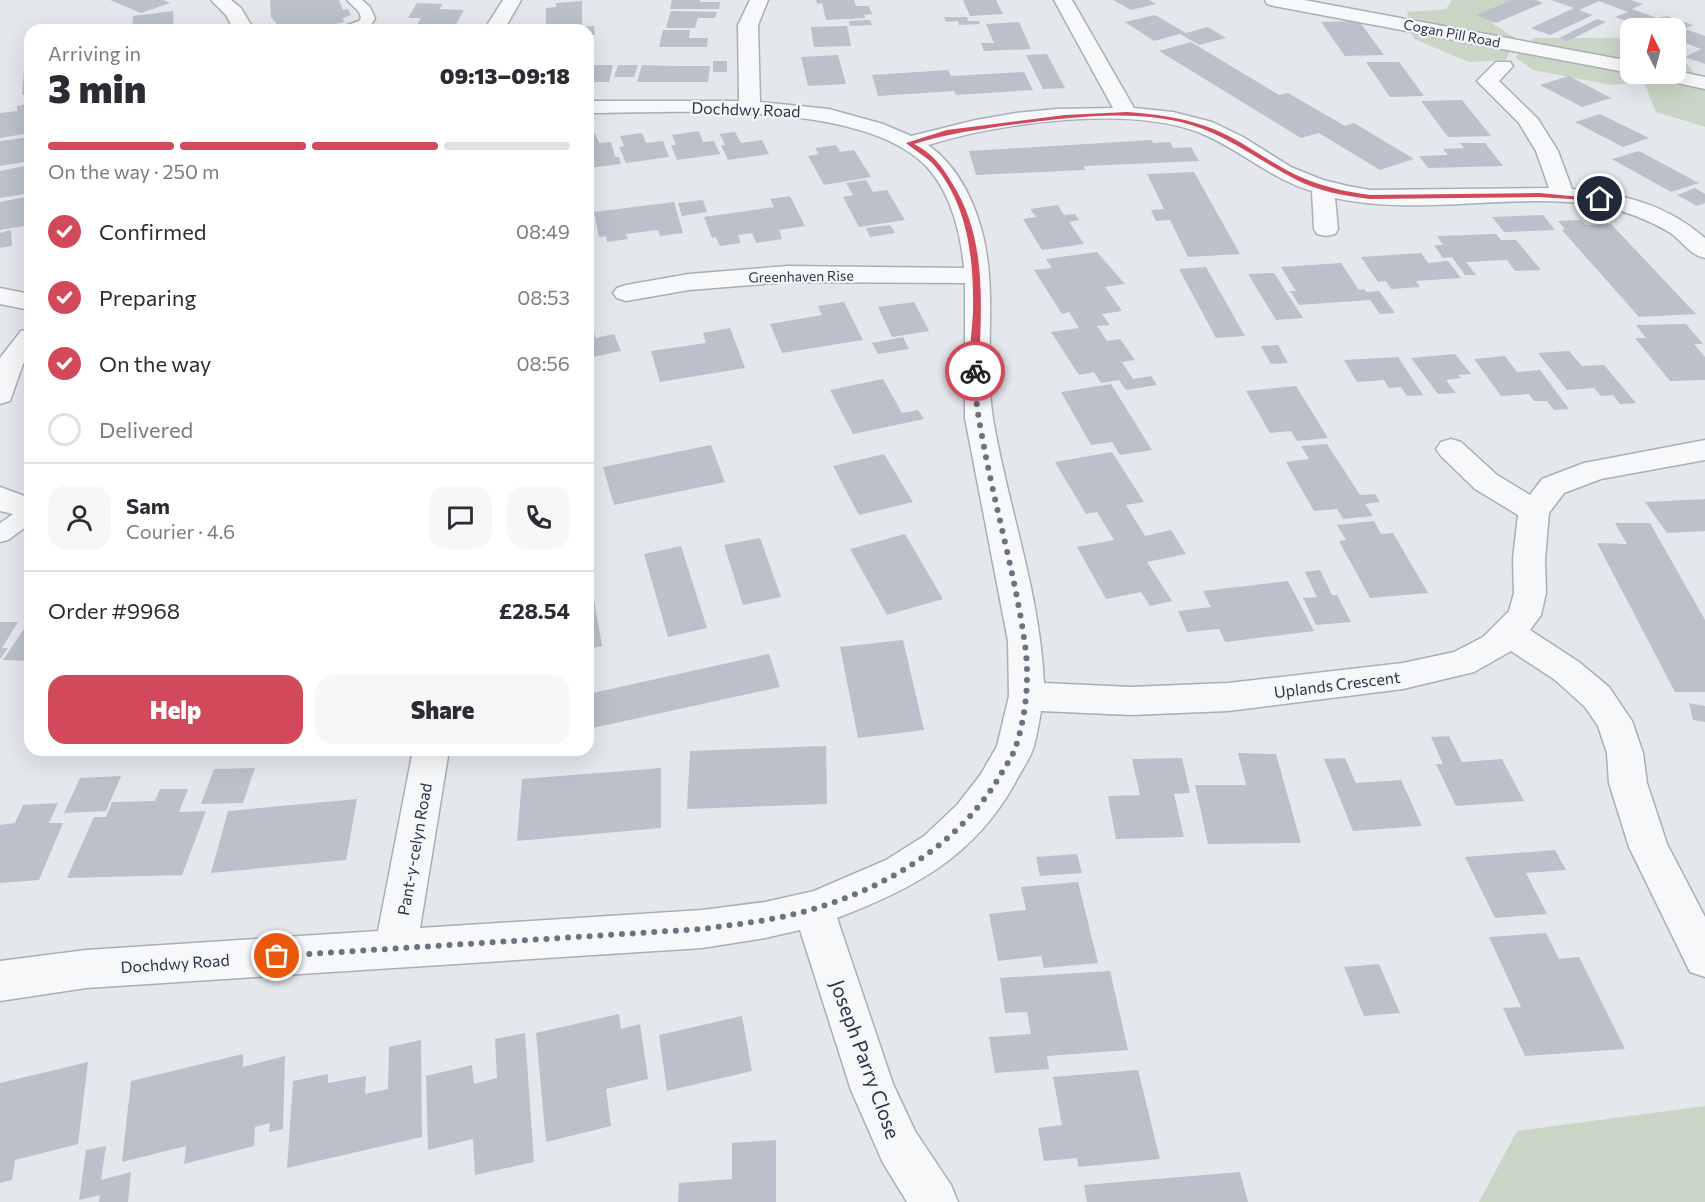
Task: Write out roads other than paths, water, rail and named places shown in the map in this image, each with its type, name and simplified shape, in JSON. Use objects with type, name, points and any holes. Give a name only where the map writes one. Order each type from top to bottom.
[{"type":"street","points":[[220,0],[234,12],[241,24]]},
{"type":"street","points":[[498,24],[512,0]]},
{"type":"street","points":[[750,108],[748,25],[759,0]]},
{"type":"street","points":[[1063,0],[1127,114]]},
{"type":"street","name":"Cogan Pill Road","points":[[1274,0],[1620,65]]},
{"type":"street","points":[[1503,66],[1487,81],[1527,119],[1547,151],[1563,195]]},
{"type":"street","points":[[1686,79],[1705,83]]},
{"type":"street","name":"Dochdwy Road","points":[[0,981],[86,969],[396,947],[702,929],[765,920],[814,909],[861,891],[900,872],[938,848],[970,816],[994,785],[1016,748],[1027,696],[1025,641],[991,483],[975,384],[978,276],[973,243],[961,202],[938,165],[925,152],[877,128],[849,119],[782,108],[594,107]]},
{"type":"street","points":[[909,143],[979,126],[1065,116],[1127,114],[1155,116],[1204,127],[1248,148],[1282,171],[1323,188],[1370,197],[1563,195],[1600,199],[1643,209],[1679,228],[1705,251]]},
{"type":"street","points":[[1323,188],[1326,229]]},
{"type":"street","points":[[1679,228],[1705,222]]},
{"type":"street","name":"Greenhaven Rise","points":[[626,293],[688,282],[788,274],[978,276]]},
{"type":"street","points":[[0,296],[24,301]]},
{"type":"street","points":[[0,395],[10,363],[24,345]]},
{"type":"street","points":[[1451,449],[1486,482],[1534,511],[1553,486],[1595,470],[1705,450]]},
{"type":"street","points":[[0,497],[9,503],[24,507]]},
{"type":"street","name":"Uplands Crescent","points":[[1027,696],[1131,701],[1228,697],[1403,676],[1462,663],[1495,646],[1524,615],[1530,593],[1529,558],[1534,511]]},
{"type":"street","points":[[1509,633],[1567,671],[1597,697],[1614,721],[1625,753],[1628,783],[1648,847],[1705,958]]},
{"type":"street","name":"Pant-y-celyn Road","points":[[396,947],[430,756]]},
{"type":"street","name":"Joseph Parry Close","points":[[814,909],[873,1090],[899,1147],[934,1202]]},
{"type":"lane","points":[[354,0],[368,18],[365,24]]},
{"type":"lane","points":[[0,534],[24,517]]}]
